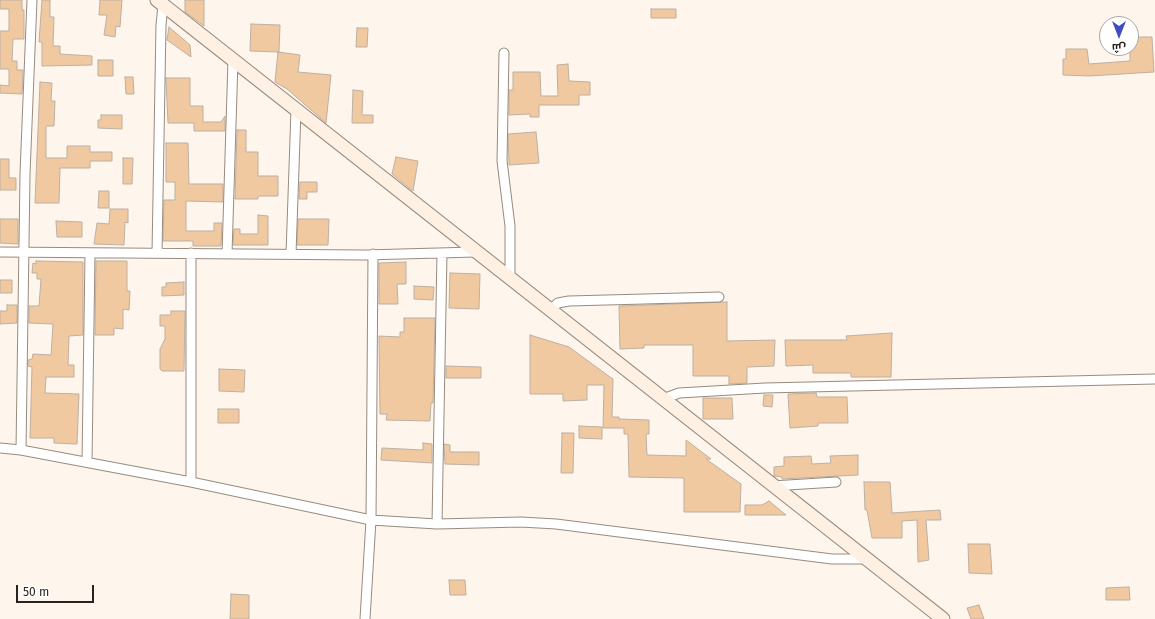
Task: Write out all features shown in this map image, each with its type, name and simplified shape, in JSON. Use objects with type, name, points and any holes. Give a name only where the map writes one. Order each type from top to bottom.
[{"type":"street","points":[[21,450],[24,252],[32,0]]},
{"type":"street","points":[[160,3],[772,486],[943,619]]},
{"type":"street","points":[[157,253],[161,25],[160,3]]},
{"type":"street","points":[[504,53],[502,161],[510,226],[510,279]]},
{"type":"street","points":[[227,254],[232,60]]},
{"type":"street","points":[[291,254],[296,110]]},
{"type":"street","points":[[0,252],[227,254],[475,252]]},
{"type":"street","points":[[87,462],[90,253]]},
{"type":"street","points":[[191,253],[192,482]]},
{"type":"street","points":[[437,524],[442,253]]},
{"type":"street","points":[[365,619],[371,520],[373,254]]},
{"type":"street","points":[[550,310],[558,303],[569,301],[719,297]]},
{"type":"street","points":[[663,399],[679,393],[765,388],[1155,379]]},
{"type":"street","points":[[0,448],[21,450],[192,482],[371,520],[437,524],[521,522],[556,524],[832,559],[867,559]]},
{"type":"street","points":[[772,486],[836,482]]},
{"type":"building","points":[[0,0],[22,0],[22,10],[24,10],[24,39],[13,39],[12,61],[17,61],[17,70],[23,70],[22,94],[0,93],[0,85],[9,86],[9,69],[0,69],[0,31],[9,31],[9,9],[0,9]]},
{"type":"building","points":[[42,0],[50,0],[50,17],[54,17],[53,46],[60,46],[60,54],[92,56],[92,65],[42,66],[42,42],[39,42]]},
{"type":"building","points":[[100,0],[122,0],[120,27],[116,26],[115,37],[104,35],[107,15],[99,15]]},
{"type":"building","points":[[185,0],[204,0],[204,26],[185,12]]},
{"type":"building","points":[[651,9],[676,9],[676,18],[651,18]]},
{"type":"building","points":[[251,24],[280,25],[279,52],[250,51]]},
{"type":"building","points":[[169,27],[190,45],[191,57],[167,40]]},
{"type":"building","points":[[357,28],[368,28],[367,47],[356,47]]},
{"type":"building","points":[[1139,37],[1152,37],[1154,72],[1089,76],[1063,75],[1063,59],[1066,59],[1066,49],[1087,49],[1089,64],[1130,61],[1130,56],[1139,56]]},
{"type":"building","points":[[278,52],[300,55],[298,72],[331,75],[326,123],[287,89],[275,82]]},
{"type":"building","points":[[98,60],[113,60],[113,76],[98,76]]},
{"type":"building","points":[[568,64],[569,81],[590,82],[590,95],[579,95],[579,105],[539,105],[539,117],[530,117],[530,114],[509,115],[509,90],[513,90],[513,72],[540,72],[541,96],[558,96],[557,65]]},
{"type":"building","points":[[125,77],[133,77],[134,94],[126,94]]},
{"type":"building","points":[[166,78],[190,78],[190,106],[203,106],[203,122],[221,122],[225,116],[225,131],[194,131],[194,123],[168,123]]},
{"type":"building","points":[[40,82],[52,83],[51,101],[55,101],[54,126],[46,126],[46,158],[67,158],[67,146],[90,146],[90,152],[112,152],[112,161],[90,161],[90,168],[60,168],[59,203],[35,203]]},
{"type":"building","points":[[353,90],[363,91],[362,115],[373,115],[373,123],[352,123]]},
{"type":"building","points":[[101,115],[122,115],[122,129],[98,128],[98,120],[101,120]]},
{"type":"building","points":[[237,130],[246,130],[246,152],[258,152],[258,176],[278,176],[278,196],[258,196],[258,199],[235,199]]},
{"type":"building","points":[[536,132],[539,163],[509,165],[508,134]]},
{"type":"building","points":[[166,143],[188,143],[189,184],[223,184],[223,202],[186,201],[186,231],[214,231],[214,223],[222,223],[221,246],[193,246],[193,241],[163,241],[164,200],[175,200],[175,182],[166,182]]},
{"type":"building","points":[[396,157],[418,161],[413,191],[392,174]]},
{"type":"building","points":[[123,158],[133,158],[132,184],[123,184]]},
{"type":"building","points":[[0,159],[9,159],[9,178],[16,178],[16,190],[0,190]]},
{"type":"building","points":[[300,182],[317,182],[317,192],[307,192],[307,199],[299,199]]},
{"type":"building","points":[[99,191],[109,191],[109,208],[98,208]]},
{"type":"building","points":[[110,209],[128,209],[128,223],[125,222],[124,245],[94,244],[97,223],[109,224]]},
{"type":"building","points":[[258,215],[268,216],[268,245],[233,245],[234,229],[240,229],[240,234],[258,234]]},
{"type":"building","points":[[0,219],[18,219],[18,244],[0,243]]},
{"type":"building","points":[[298,219],[329,219],[328,245],[297,245]]},
{"type":"building","points":[[56,221],[82,222],[82,237],[57,237]]},
{"type":"building","points":[[36,261],[83,262],[83,335],[69,336],[68,365],[74,365],[74,377],[46,377],[45,393],[79,394],[77,444],[54,443],[54,438],[30,438],[32,367],[28,366],[28,360],[32,359],[33,354],[51,355],[53,324],[29,323],[29,306],[39,306],[41,279],[37,279],[37,273],[32,273],[33,263],[36,264]]},
{"type":"building","points":[[96,261],[127,261],[127,291],[130,291],[129,310],[123,309],[123,329],[114,328],[114,335],[95,335]]},
{"type":"building","points":[[406,262],[406,284],[397,284],[398,304],[379,304],[379,263]]},
{"type":"building","points":[[450,273],[480,274],[479,309],[449,308]]},
{"type":"building","points":[[0,280],[12,280],[12,293],[0,293]]},
{"type":"building","points":[[184,282],[184,295],[162,296],[162,287],[166,287],[166,283]]},
{"type":"building","points":[[414,286],[434,287],[433,300],[414,299]]},
{"type":"building","points":[[727,302],[727,341],[775,340],[774,366],[747,367],[747,383],[729,384],[729,376],[693,376],[693,345],[644,345],[644,348],[620,349],[619,306]]},
{"type":"building","points":[[7,305],[17,305],[17,323],[0,324],[0,311],[7,311]]},
{"type":"building","points":[[171,311],[185,311],[184,371],[162,371],[160,369],[160,349],[165,339],[165,326],[160,326],[160,315],[171,315]]},
{"type":"building","points":[[404,318],[435,318],[433,403],[431,403],[430,421],[386,420],[387,414],[380,414],[379,336],[400,337],[400,332],[404,332]]},
{"type":"building","points":[[892,333],[891,377],[851,377],[851,373],[813,373],[813,365],[786,366],[785,340],[847,340],[846,336]]},
{"type":"building","points":[[530,335],[569,347],[613,379],[612,417],[619,417],[619,419],[649,420],[649,434],[646,434],[647,455],[686,456],[686,440],[711,459],[706,459],[741,484],[740,512],[684,512],[684,478],[629,477],[628,434],[624,434],[624,428],[603,428],[604,385],[587,385],[587,400],[563,401],[563,394],[530,394]]},
{"type":"building","points":[[446,366],[481,367],[481,378],[446,378]]},
{"type":"building","points":[[219,369],[245,370],[244,392],[219,391]]},
{"type":"building","points":[[816,393],[817,397],[847,397],[848,423],[818,423],[818,426],[790,428],[788,394]]},
{"type":"building","points":[[764,395],[773,395],[772,407],[763,406]]},
{"type":"building","points":[[703,398],[732,398],[733,419],[703,419]]},
{"type":"building","points":[[218,409],[239,409],[239,423],[218,423]]},
{"type":"building","points":[[579,426],[602,427],[602,439],[579,438]]},
{"type":"building","points":[[562,433],[574,433],[573,473],[561,473]]},
{"type":"building","points":[[423,443],[432,444],[432,463],[381,460],[382,448],[423,450]]},
{"type":"building","points":[[444,444],[450,445],[450,452],[479,452],[479,465],[445,464]]},
{"type":"building","points":[[858,455],[858,475],[782,479],[782,477],[774,476],[774,467],[784,466],[784,457],[811,456],[812,464],[831,463],[830,456]]},
{"type":"building","points":[[864,482],[890,482],[892,513],[940,510],[941,520],[926,520],[929,560],[918,562],[917,520],[902,521],[902,538],[872,538],[867,510],[865,510]]},
{"type":"building","points":[[769,501],[786,515],[745,515],[745,505],[762,505]]},
{"type":"building","points":[[968,544],[990,544],[992,574],[969,573]]},
{"type":"building","points":[[449,580],[465,580],[466,595],[450,595]]},
{"type":"building","points":[[1129,587],[1130,600],[1106,600],[1106,588]]},
{"type":"building","points":[[231,594],[249,595],[249,619],[230,619]]},
{"type":"building","points":[[979,605],[984,619],[971,619],[967,608]]}]
